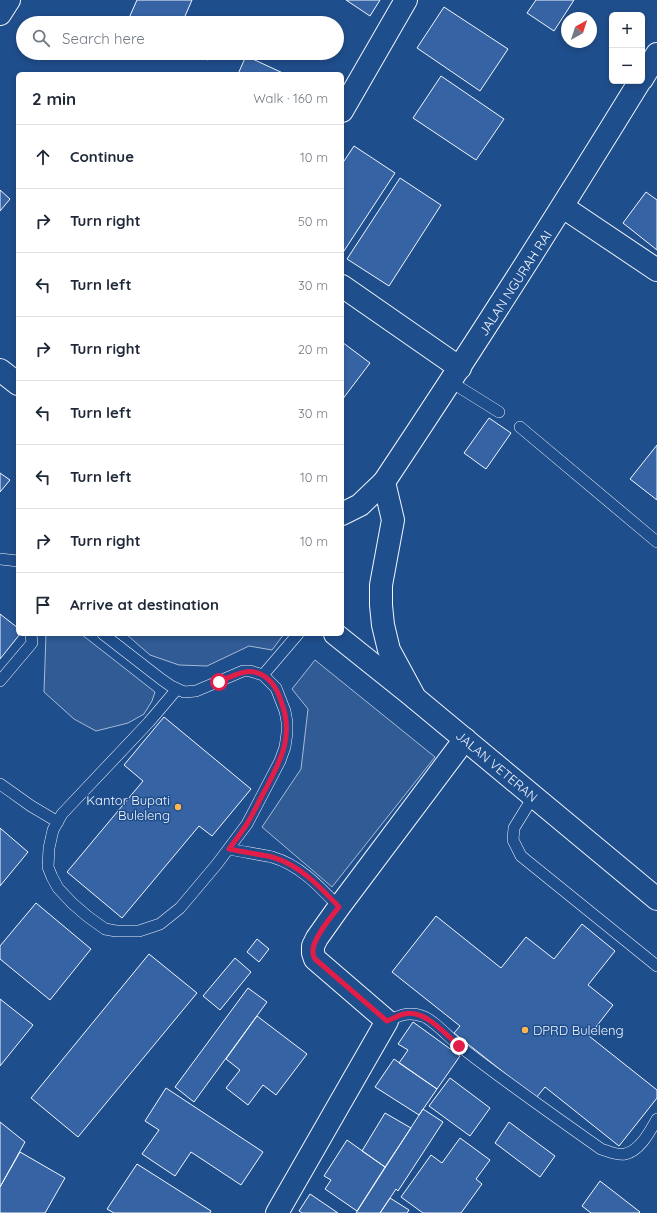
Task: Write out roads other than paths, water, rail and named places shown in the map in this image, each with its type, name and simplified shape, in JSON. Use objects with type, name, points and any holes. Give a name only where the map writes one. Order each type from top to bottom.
[{"type":"main road","points":[[0,14],[9,0]]},
{"type":"main road","points":[[344,107],[406,0]]},
{"type":"main road","name":"JALAN NGURAH RAI","points":[[645,74],[657,54]]},
{"type":"main road","name":"JALAN NGURAH RAI","points":[[344,513],[360,505],[384,482],[456,375],[639,84]]},
{"type":"main road","points":[[563,206],[657,270]]},
{"type":"main road","points":[[344,288],[456,375]]},
{"type":"main road","points":[[0,370],[16,382]]},
{"type":"main road","points":[[384,482],[393,520],[381,585],[383,625],[389,650],[415,698]]},
{"type":"main road","name":"JALAN VETERAN","points":[[338,636],[465,739],[657,899]]},
{"type":"main road","points":[[276,1213],[387,1021],[315,959],[313,946],[316,938],[465,739]]},
{"type":"lane","points":[[456,375],[499,412]]},
{"type":"lane","points":[[520,427],[657,542]]},
{"type":"lane","points":[[0,559],[16,562]]},
{"type":"lane","points":[[0,681],[32,642],[32,636]]},
{"type":"lane","points":[[106,636],[161,679],[184,692],[196,691],[243,671],[250,671],[263,675],[276,688],[286,711],[287,734],[285,747],[280,761],[247,824],[229,849],[180,908],[160,924],[139,931],[116,931],[105,929],[87,916],[63,893],[58,888],[52,877],[48,867],[49,848],[53,830],[62,814],[178,689]]},
{"type":"lane","points":[[263,675],[296,636]]},
{"type":"lane","points":[[0,784],[31,806],[58,822]]},
{"type":"lane","points":[[533,797],[514,828],[513,840],[522,856],[657,966]]},
{"type":"lane","points":[[229,849],[273,858],[296,868],[317,884],[339,907]]},
{"type":"lane","points":[[387,1021],[404,1014],[423,1016],[506,1082],[601,1149],[612,1153],[625,1154],[634,1149],[645,1139],[657,1119]]},
{"type":"place","name":"Kantor Bupati Buleleng","points":[[178,807]]},
{"type":"place","name":"DPRD Buleleng","points":[[525,1030]]}]
